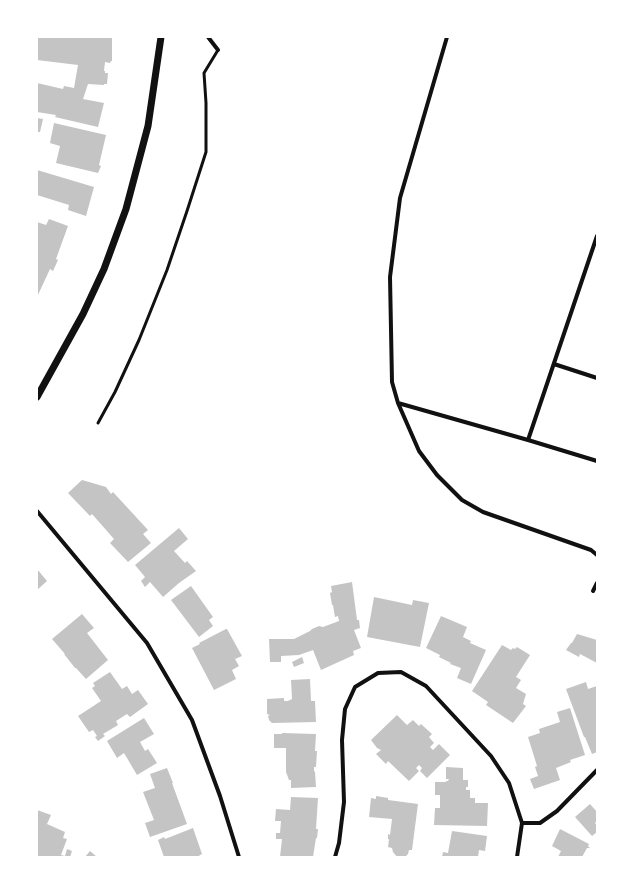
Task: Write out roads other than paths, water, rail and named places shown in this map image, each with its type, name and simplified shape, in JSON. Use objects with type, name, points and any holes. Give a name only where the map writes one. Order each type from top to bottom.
[{"type":"street","points":[[37,397],[84,314],[104,268],[126,209],[148,126],[161,37]]},
{"type":"street","points":[[208,37],[218,50]]},
{"type":"street","points":[[447,37],[400,198],[390,277],[392,382],[398,403],[405,423],[419,451],[436,475],[462,500],[483,512],[591,550],[597,555]]},
{"type":"street","points":[[528,440],[597,236]]},
{"type":"street","points":[[554,364],[597,378]]},
{"type":"street","points":[[398,403],[597,461]]},
{"type":"street","points":[[37,512],[147,643],[192,720],[220,796],[239,857]]},
{"type":"street","points":[[593,592],[597,583]]},
{"type":"street","points":[[335,857],[339,843],[344,802],[342,740],[345,709],[355,687],[378,673],[401,672],[426,686],[490,756],[509,783],[522,824],[517,857]]},
{"type":"street","points":[[522,824],[540,823],[557,811],[597,770]]},
{"type":"lane","points":[[98,423],[115,392],[139,340],[167,270],[206,152],[206,103],[204,73],[218,50]]}]
